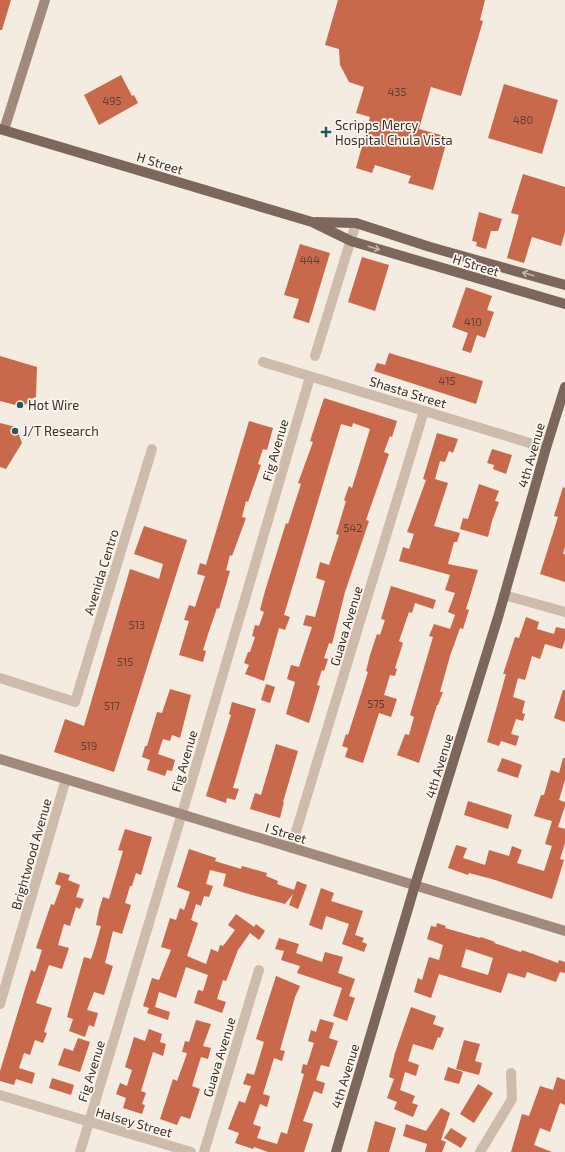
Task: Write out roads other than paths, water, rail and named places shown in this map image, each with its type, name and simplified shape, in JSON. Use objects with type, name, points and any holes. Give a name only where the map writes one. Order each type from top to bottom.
[{"type":"main road","name":"H Street","points":[[2,130],[312,222],[351,241],[565,304]]},
{"type":"main road","name":"H Street","points":[[312,222],[356,223],[430,247],[565,285]]},
{"type":"main road","name":"4th Avenue","points":[[336,1152],[415,885],[504,595],[565,387]]},
{"type":"street","points":[[2,130],[45,0]]},
{"type":"street","points":[[315,356],[356,223]]},
{"type":"street","name":"Shasta Street","points":[[263,362],[546,448]]},
{"type":"street","name":"Fig Avenue","points":[[80,1152],[310,377]]},
{"type":"street","name":"Guava Avenue","points":[[291,848],[424,411]]},
{"type":"street","name":"Avenida Centro","points":[[0,678],[75,702],[152,449]]},
{"type":"street","points":[[504,595],[565,612]]},
{"type":"street","name":"I Street","points":[[0,759],[565,931]]},
{"type":"street","name":"Brightwood Avenue","points":[[0,1004],[66,779]]},
{"type":"street","name":"Guava Avenue","points":[[204,1152],[259,970]]},
{"type":"street","points":[[480,1152],[512,1099],[511,1073]]},
{"type":"street","name":"Halsey Street","points":[[0,1095],[191,1152]]},
{"type":"place","name":"Scripps Mercy Hospital Chula Vista","points":[[326,132]]},
{"type":"place","name":"Hot Wire","points":[[20,405]]},
{"type":"place","name":"J/T Research","points":[[15,431]]}]
